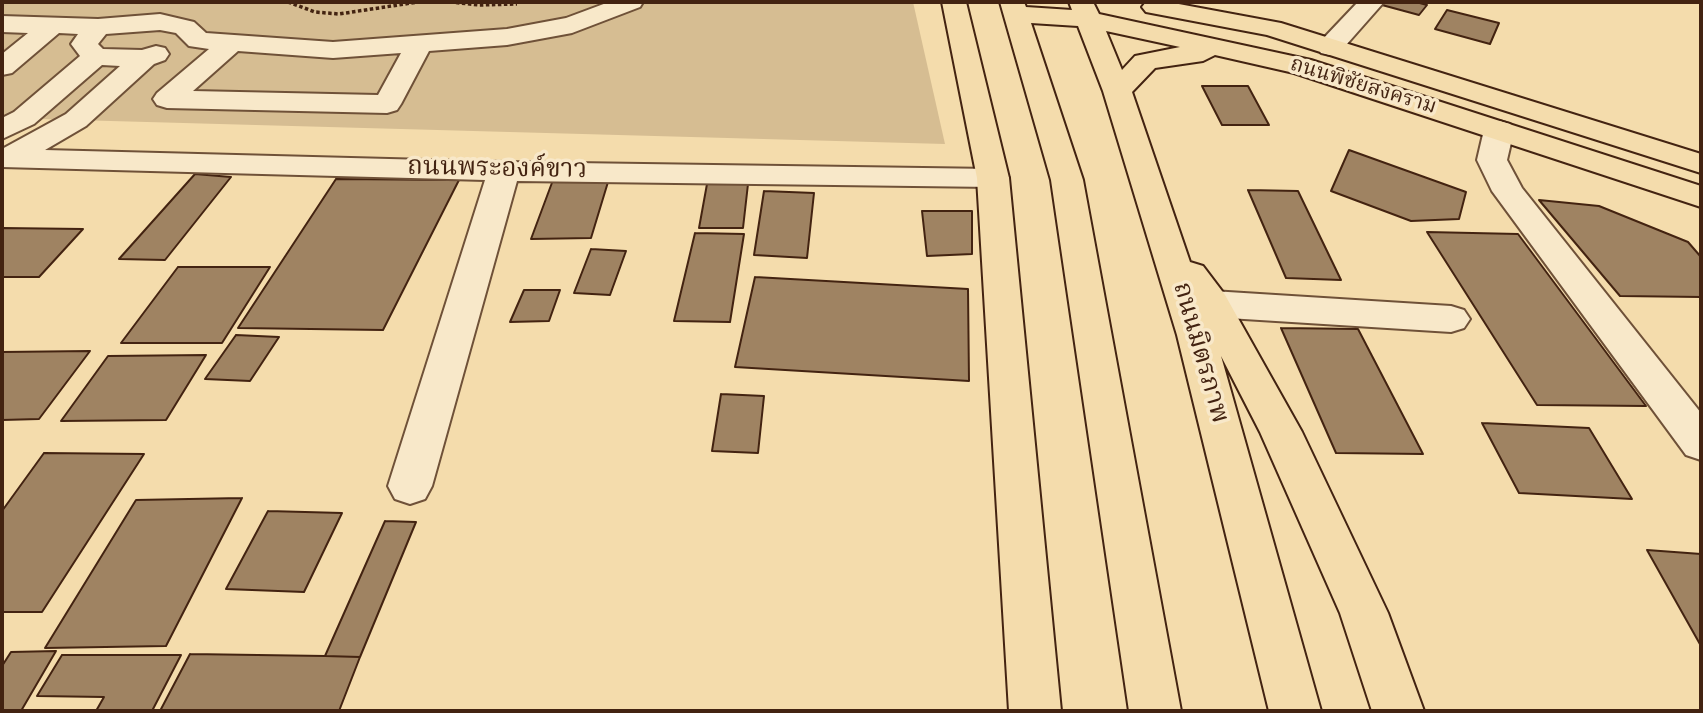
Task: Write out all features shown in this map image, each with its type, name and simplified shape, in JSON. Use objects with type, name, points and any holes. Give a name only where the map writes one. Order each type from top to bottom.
[{"type":"main road","points":[[954,2],[993,178],[1035,711]]},
{"type":"main road","name":"ถนนพิชัยสงคราม","points":[[1125,2],[1272,28],[1701,164]]},
{"type":"main road","points":[[1180,2],[1272,28]]},
{"type":"main road","points":[[1214,2],[1272,28]]},
{"type":"main road","points":[[1014,8],[1067,180],[1155,711]]},
{"type":"main road","name":"ถนนพิชัยสงคราม","points":[[1014,8],[1084,10],[1301,66],[1701,197]]},
{"type":"main road","name":"ถนนมิตรภาพ","points":[[1084,10],[1117,91],[1200,348],[1295,711]]},
{"type":"main road","points":[[1117,91],[1145,62],[1164,57],[1233,49]]},
{"type":"main road","points":[[1167,241],[1212,304],[1280,432],[1364,612],[1398,711]]},
{"type":"street","points":[[3,149],[24,118],[95,57],[144,58],[203,52],[411,56],[572,25],[631,2]]},
{"type":"street","points":[[1330,47],[1372,2]]},
{"type":"street","points":[[2,24],[98,27],[160,22],[185,27],[203,52]]},
{"type":"street","points":[[7,59],[52,26]]},
{"type":"street","points":[[95,57],[84,44],[98,27]]},
{"type":"street","points":[[230,44],[411,56],[387,104],[167,99],[203,52],[230,44]]},
{"type":"street","points":[[3,149],[76,120],[144,58]]},
{"type":"street","points":[[1499,130],[1492,160],[1507,191],[1701,443]]},
{"type":"street","name":"ถนนพระองค์ขาว","points":[[3,149],[504,170],[993,178]]},
{"type":"street","points":[[410,486],[504,170]]},
{"type":"street","points":[[1212,304],[1451,318]]},
{"type":"path","points":[[288,2],[316,12],[339,14],[418,2]]},
{"type":"path","points":[[450,2],[479,5],[528,3]]},
{"type":"shaded area","points":[[2,2],[913,2],[945,144],[2,118]]},
{"type":"building","points":[[1384,2],[1416,2],[1427,5],[1419,15],[1382,5]]},
{"type":"building","points":[[1447,10],[1499,23],[1490,44],[1435,29]]},
{"type":"building","points":[[1202,86],[1248,86],[1269,125],[1222,125]]},
{"type":"building","points":[[1349,150],[1466,192],[1459,219],[1411,221],[1331,191]]},
{"type":"building","points":[[195,174],[231,177],[165,260],[119,259]]},
{"type":"building","points":[[336,179],[459,180],[383,330],[238,328]]},
{"type":"building","points":[[553,180],[608,182],[591,238],[531,239]]},
{"type":"building","points":[[707,184],[748,184],[743,228],[699,228]]},
{"type":"building","points":[[1248,190],[1298,191],[1341,280],[1286,278]]},
{"type":"building","points":[[764,191],[814,193],[807,258],[754,255]]},
{"type":"building","points":[[1539,200],[1599,206],[1688,242],[1701,257],[1701,297],[1620,296]]},
{"type":"building","points":[[922,211],[972,211],[972,254],[927,256]]},
{"type":"building","points":[[2,228],[83,229],[39,277],[2,277]]},
{"type":"building","points":[[1427,232],[1518,234],[1646,406],[1537,405]]},
{"type":"building","points":[[695,233],[744,234],[730,322],[674,321]]},
{"type":"building","points":[[591,249],[626,251],[610,295],[574,293]]},
{"type":"building","points":[[178,267],[270,267],[222,343],[121,343]]},
{"type":"building","points":[[755,277],[968,289],[969,381],[735,367]]},
{"type":"building","points":[[524,290],[560,290],[549,321],[510,322]]},
{"type":"building","points":[[1281,328],[1358,329],[1423,454],[1336,453]]},
{"type":"building","points":[[236,335],[279,337],[250,381],[205,379]]},
{"type":"building","points":[[90,351],[39,419],[2,420],[2,352]]},
{"type":"building","points":[[206,355],[166,420],[61,421],[108,356]]},
{"type":"building","points":[[721,394],[764,396],[758,453],[712,451]]},
{"type":"building","points":[[1482,423],[1589,428],[1632,499],[1519,493]]},
{"type":"building","points":[[44,453],[144,454],[42,612],[2,612],[2,511]]},
{"type":"building","points":[[242,498],[166,646],[45,648],[136,500]]},
{"type":"building","points":[[268,511],[342,513],[304,592],[226,589]]},
{"type":"building","points":[[385,521],[416,522],[360,657],[325,656]]},
{"type":"building","points":[[1647,550],[1701,554],[1701,646]]},
{"type":"building","points":[[56,651],[21,711],[2,711],[2,666],[11,652]]},
{"type":"building","points":[[190,654],[360,657],[339,711],[160,711]]},
{"type":"building","points":[[62,655],[181,655],[152,711],[96,711],[104,697],[37,696]]}]
